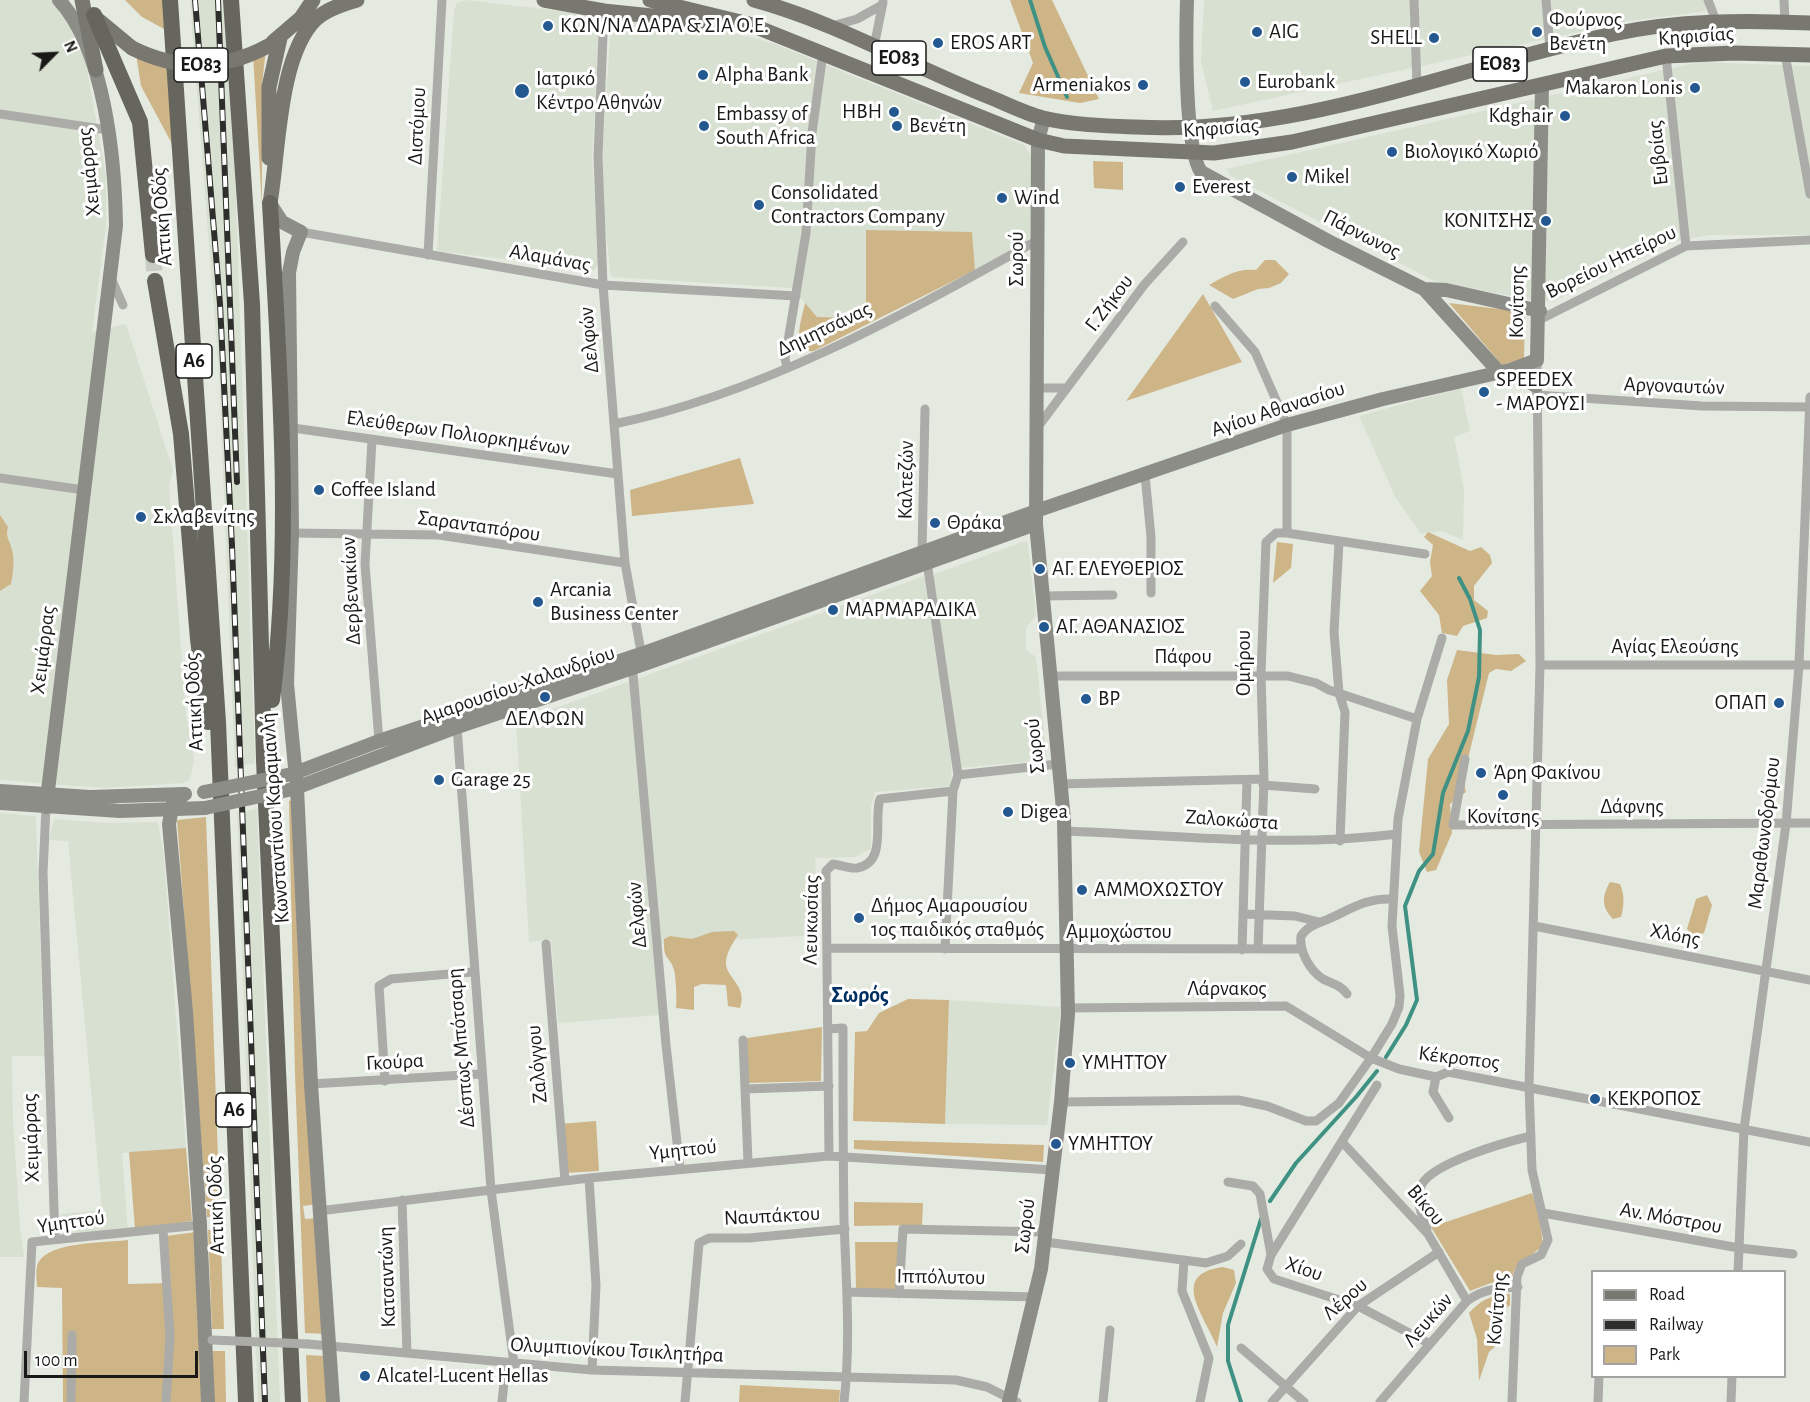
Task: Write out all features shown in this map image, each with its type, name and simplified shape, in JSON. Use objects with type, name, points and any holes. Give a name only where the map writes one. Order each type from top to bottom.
[{"type":"highway","name":"Αττική Οδός","points":[[170,0],[218,722],[246,1402]]},
{"type":"highway","name":"Α6","points":[[231,0],[252,304],[264,760],[293,1402]]},
{"type":"highway","points":[[94,15],[140,122],[153,255]]},
{"type":"highway","points":[[264,760],[279,639],[282,556],[282,487],[270,203]]},
{"type":"highway","points":[[155,281],[181,434],[198,639],[222,818]]},
{"type":"main road","points":[[83,0],[96,70]]},
{"type":"main road","name":"ΕΟ83","points":[[83,0],[109,31],[132,48],[158,59],[199,65],[243,58],[275,41],[301,18],[313,0]]},
{"type":"main road","points":[[270,203],[288,75],[295,52],[316,19],[333,8],[357,0]]},
{"type":"main road","points":[[544,0],[604,11],[700,21],[728,18]]},
{"type":"main road","name":"Κηφισίας","points":[[650,0],[728,18],[823,53],[894,84],[1038,140],[1064,146],[1195,153],[1232,152],[1292,142],[1666,56],[1708,53],[1810,55]]},
{"type":"main road","name":"Κηφισίας","points":[[754,0],[830,26],[874,47],[1044,118],[1136,127],[1191,127],[1284,118],[1418,86],[1614,34],[1716,21],[1810,23]]},
{"type":"main road","points":[[270,203],[268,99],[275,41]]},
{"type":"street","name":"Χειμάρρας","points":[[55,1239],[43,873],[46,801],[111,278],[116,212],[108,130],[96,70],[77,24],[59,0]]},
{"type":"street","name":"Διστόμου","points":[[428,255],[442,0]]},
{"type":"street","points":[[1187,0],[1187,77],[1195,153]]},
{"type":"street","points":[[1414,0],[1418,86]]},
{"type":"street","points":[[1546,0],[1550,50]]},
{"type":"street","points":[[1708,0],[1716,21]]},
{"type":"street","points":[[1784,0],[1785,22]]},
{"type":"street","points":[[830,26],[857,19],[883,2]]},
{"type":"street","points":[[874,47],[883,2]]},
{"type":"street","name":"Δελφών","points":[[604,11],[598,157],[603,285],[625,563],[637,661],[666,1046],[680,1168]]},
{"type":"street","points":[[787,367],[785,358],[806,232],[812,133],[823,53]]},
{"type":"street","points":[[1785,54],[1810,194]]},
{"type":"street","name":"Ευβοίας","points":[[1666,56],[1686,246]]},
{"type":"street","name":"Κονίτσης","points":[[1512,1402],[1517,1277],[1522,1264],[1536,1259],[1546,1248],[1548,1240],[1532,1170],[1530,1086],[1540,665],[1536,390],[1542,84]]},
{"type":"street","points":[[0,114],[108,130]]},
{"type":"street","name":"Σωρού","points":[[1012,1401],[1035,1297],[1045,1237],[1061,1102],[1068,1008],[1064,831],[1048,676],[1036,513],[1038,140],[1044,118]]},
{"type":"street","name":"Πάρνωνος","points":[[1195,153],[1199,168],[1209,177],[1424,289],[1504,371],[1536,390]]},
{"type":"street","points":[[270,203],[282,222],[301,232]]},
{"type":"street","name":"Αλαμάνας","points":[[301,232],[603,285],[796,296]]},
{"type":"street","name":"Κωνσταντίνου Καραμανλή","points":[[301,232],[293,252],[289,273],[292,533],[287,684],[296,789],[311,1084],[333,1402]]},
{"type":"street","name":"Δημητσάνας","points":[[614,424],[676,410],[787,367],[908,310],[1038,240]]},
{"type":"street","name":"Βορείου Ηπείρου","points":[[1424,289],[1446,290],[1539,315],[1686,246],[1810,240]]},
{"type":"street","name":"Γ. Ζήκου","points":[[1037,428],[1144,285],[1183,242]]},
{"type":"street","points":[[111,278],[123,305]]},
{"type":"street","points":[[1215,306],[1256,352],[1287,425],[1287,533],[1425,554]]},
{"type":"street","name":"Αγίου Αθανασίου","points":[[1036,513],[1287,425],[1383,399],[1504,371],[1537,360]]},
{"type":"street","points":[[1037,388],[1065,388]]},
{"type":"street","name":"Αργοναυτών","points":[[1536,390],[1690,405],[1810,407]]},
{"type":"street","name":"Μαραθωνοδρόμου","points":[[1738,1270],[1744,1129],[1763,971],[1786,824],[1799,665],[1810,397]]},
{"type":"street","name":"Καλτεζών","points":[[925,409],[925,557],[958,775]]},
{"type":"street","name":"Ελεύθερων Πολιορκημένων","points":[[292,428],[618,474]]},
{"type":"street","name":"Δερβενακίων","points":[[372,440],[365,532],[365,590],[379,741]]},
{"type":"street","points":[[1145,475],[1151,537],[1150,593]]},
{"type":"street","points":[[0,478],[84,490]]},
{"type":"street","name":"Αμαρουσίου-Χαλανδρίου","points":[[0,791],[46,801],[170,811],[205,808],[296,789],[457,727],[925,557],[1036,513]]},
{"type":"street","name":"Σαρανταπόρου","points":[[292,533],[365,532],[439,535],[625,563]]},
{"type":"street","name":"Ομήρου","points":[[1258,949],[1264,782],[1261,674],[1264,549],[1271,535],[1287,533]]},
{"type":"street","points":[[1339,542],[1334,610],[1339,693],[1344,705],[1345,722],[1340,841]]},
{"type":"street","points":[[1042,596],[1113,595]]},
{"type":"street","points":[[1061,1102],[1238,1100],[1267,1106],[1306,1121],[1316,1120],[1339,1103],[1371,1058],[1399,1008],[1400,995],[1392,926],[1397,834],[1403,784],[1417,719],[1442,638]]},
{"type":"street","name":"Αμαρουσίου-Χαλανδρίου","points":[[0,803],[185,794],[294,773],[379,741],[637,661]]},
{"type":"street","name":"Αγίας Ελεούσης","points":[[1540,665],[1810,665]]},
{"type":"street","name":"Πάφου","points":[[1048,676],[1261,674],[1301,678],[1417,719]]},
{"type":"street","name":"Δέσπως Μπότσαρη","points":[[457,727],[481,1074],[510,1363],[502,1402]]},
{"type":"street","name":"Δάφνης","points":[[1465,759],[1454,825],[1810,823]]},
{"type":"street","points":[[945,950],[953,791],[958,775],[1058,764]]},
{"type":"street","points":[[1242,950],[1247,780]]},
{"type":"street","points":[[1059,784],[1247,780],[1315,789]]},
{"type":"street","name":"Λευκωσίας","points":[[829,1156],[826,871],[833,864],[856,868],[873,860],[876,851],[880,799],[953,791]]},
{"type":"street","points":[[185,794],[178,797],[170,811],[170,840],[186,1012],[209,1340],[208,1402]]},
{"type":"street","name":"Ζαλοκώστα","points":[[1064,831],[1173,835],[1262,842],[1340,841],[1397,834]]},
{"type":"street","points":[[1347,994],[1341,987],[1317,974],[1302,949],[1301,936],[1319,922],[1365,901],[1392,899]]},
{"type":"street","points":[[1243,914],[1295,916],[1319,922]]},
{"type":"street","name":"Χλόης","points":[[1534,926],[1810,980]]},
{"type":"street","name":"Ζαλόγγου","points":[[546,944],[565,1181]]},
{"type":"street","name":"Αμμοχώστου","points":[[828,948],[1302,949]]},
{"type":"street","points":[[385,1082],[379,986],[391,979],[473,972]]},
{"type":"street","name":"Λάρνακος","points":[[1068,1008],[1286,1006],[1371,1058]]},
{"type":"street","points":[[829,1029],[843,1028],[843,1156],[847,1292],[844,1402]]},
{"type":"street","points":[[743,1040],[748,1162]]},
{"type":"street","name":"Κέκροπος","points":[[1371,1058],[1399,1069],[1436,1077],[1448,1072],[1530,1086],[1810,1142]]},
{"type":"street","name":"Γκούρα","points":[[311,1084],[385,1082],[481,1074]]},
{"type":"street","points":[[1436,1077],[1433,1092],[1449,1118]]},
{"type":"street","points":[[1271,1255],[1343,1143],[1377,1085]]},
{"type":"street","points":[[745,1089],[829,1086]]},
{"type":"street","points":[[1428,1234],[1419,1197],[1422,1185],[1428,1177],[1464,1157],[1498,1144],[1531,1136]]},
{"type":"street","name":"Βίκου","points":[[1343,1143],[1428,1234],[1467,1301]]},
{"type":"street","name":"Υμηττού","points":[[319,1211],[680,1168],[829,1156],[1053,1170]]},
{"type":"street","points":[[589,1178],[596,1285],[592,1370]]},
{"type":"street","points":[[1228,1182],[1253,1186],[1260,1194],[1271,1255]]},
{"type":"street","name":"Κατσαντώνη","points":[[402,1200],[408,1353]]},
{"type":"street","name":"Αν. Μόστρου","points":[[1543,1213],[1739,1248],[1793,1254]]},
{"type":"street","name":"Υμηττού","points":[[24,1402],[32,1242],[200,1225]]},
{"type":"street","points":[[163,1229],[171,1351],[166,1402]]},
{"type":"street","name":"Ναυπάκτου","points":[[689,1374],[698,1248],[703,1240],[845,1229]]},
{"type":"street","points":[[899,1294],[903,1229],[1045,1237],[1206,1263],[1219,1261],[1233,1253],[1241,1244]]},
{"type":"street","name":"Λέρου","points":[[1286,1386],[1358,1306],[1439,1252]]},
{"type":"street","name":"Χίου","points":[[1271,1255],[1267,1269],[1274,1279],[1358,1306],[1430,1344]]},
{"type":"street","points":[[1184,1260],[1182,1291],[1209,1358],[1200,1402]]},
{"type":"street","name":"Λευκών","points":[[1380,1402],[1467,1301],[1478,1293],[1492,1289],[1518,1287]]},
{"type":"street","name":"Ιππόλυτου","points":[[847,1292],[1035,1297]]},
{"type":"street","points":[[1103,1402],[1110,1330]]},
{"type":"street","points":[[71,1402],[72,1335]]},
{"type":"street","name":"Ολυμπιονίκου Τσικλητήρα","points":[[209,1340],[328,1345],[592,1370],[969,1382],[1012,1401]]},
{"type":"street","points":[[1241,1348],[1304,1402]]},
{"type":"street","points":[[685,1402],[689,1374]]},
{"type":"street","points":[[1599,1378],[1599,1402]]},
{"type":"street","points":[[1731,1402],[1732,1378]]},
{"type":"street","points":[[1272,1402],[1286,1386]]},
{"type":"shaded area","points":[[0,0],[54,0],[75,29],[85,59],[106,176],[106,226],[92,332],[126,324],[173,470],[169,485],[186,716],[192,738],[194,761],[190,780],[183,783],[103,788],[0,780]]},
{"type":"shaded area","points":[[190,0],[224,0],[235,170],[255,763],[235,767],[219,375]]},
{"type":"shaded area","name":"Ιατρικό Κέντρο Αθηνών","points":[[465,0],[589,14],[598,18],[601,26],[592,156],[599,263],[595,270],[437,251],[454,10],[457,3]]},
{"type":"shaded area","points":[[1204,0],[1704,0],[1706,11],[1629,21],[1213,111],[1201,61]]},
{"type":"shaded area","points":[[624,20],[693,21],[775,44],[1024,145],[1031,155],[1030,236],[1027,242],[975,270],[866,318],[817,317],[792,288],[611,277],[601,189],[605,106],[611,28],[615,23]]},
{"type":"shaded area","points":[[1699,62],[1810,66],[1810,235],[1710,235],[1676,241],[1553,302],[1436,282],[1231,176],[1226,169]]},
{"type":"shaded area","points":[[1461,388],[1470,431],[1454,437],[1464,489],[1463,540],[1442,531],[1421,534],[1396,498],[1359,416]]},
{"type":"shaded area","points":[[1025,541],[1028,543],[1036,615],[1026,628],[1026,650],[1036,657],[1047,760],[960,768],[933,579],[935,574]]},
{"type":"shaded area","points":[[924,576],[951,760],[952,786],[875,792],[871,807],[871,849],[855,857],[815,858],[820,935],[655,944],[660,1015],[558,1023],[551,940],[529,942],[516,720]]},
{"type":"shaded area","points":[[257,809],[280,1402],[258,1402],[237,813]]},
{"type":"shaded area","points":[[0,813],[36,816],[44,1056],[12,1056],[13,1122],[24,1257],[0,1257]]},
{"type":"shaded area","points":[[54,819],[107,823],[158,822],[164,857],[186,1148],[122,1153],[128,1230],[63,1236],[61,1214],[102,1210],[68,841],[49,840]]},
{"type":"shaded area","points":[[949,1000],[1061,1007],[1047,1125],[945,1124]]},
{"type":"green space","points":[[125,0],[164,0],[166,30],[142,17]]},
{"type":"green space","points":[[1010,0],[1052,0],[1099,99],[1080,103],[1019,93],[1033,63]]},
{"type":"green space","points":[[266,48],[262,85],[262,206],[253,55]]},
{"type":"green space","points":[[136,54],[169,64],[174,155],[171,142],[141,86]]},
{"type":"green space","points":[[1093,161],[1123,162],[1123,190],[1094,188]]},
{"type":"green space","points":[[866,230],[972,232],[975,270],[814,351],[806,350],[799,341],[805,303],[817,317],[866,318]]},
{"type":"green space","points":[[1265,260],[1275,260],[1289,274],[1281,283],[1233,299],[1209,285],[1237,271],[1256,270]]},
{"type":"green space","points":[[1203,294],[1242,362],[1126,401]]},
{"type":"green space","points":[[1449,303],[1525,312],[1524,359],[1502,365]]},
{"type":"green space","points":[[740,458],[754,504],[632,516],[630,490]]},
{"type":"green space","points":[[0,515],[8,527],[7,536],[14,563],[11,584],[0,591]]},
{"type":"green space","points":[[1428,532],[1470,551],[1481,547],[1490,555],[1492,563],[1474,586],[1474,600],[1488,611],[1487,618],[1463,626],[1457,636],[1442,633],[1439,615],[1420,591],[1432,576],[1430,562],[1433,545],[1424,537]]},
{"type":"green space","points":[[1277,542],[1293,544],[1291,568],[1273,583]]},
{"type":"green space","points":[[1457,650],[1496,655],[1519,654],[1526,661],[1511,671],[1496,669],[1489,673],[1463,779],[1466,792],[1450,804],[1452,833],[1436,870],[1427,872],[1419,852],[1428,759],[1449,724],[1447,680]]},
{"type":"green space","points":[[294,799],[317,1204],[303,1206],[305,1219],[318,1218],[326,1334],[305,1333],[295,1075],[289,801]]},
{"type":"green space","points":[[206,817],[224,1329],[212,1329],[208,1230],[217,1229],[216,1217],[207,1217],[177,820]]},
{"type":"green space","points":[[1610,882],[1620,884],[1623,896],[1621,917],[1613,919],[1606,910],[1604,901]]},
{"type":"green space","points":[[1707,895],[1712,905],[1704,933],[1693,936],[1687,929],[1696,899]]},
{"type":"green space","points":[[734,931],[738,935],[729,951],[726,963],[730,975],[741,992],[740,1008],[728,1006],[726,985],[702,984],[694,987],[694,1010],[676,1008],[675,973],[666,955],[664,939],[670,936],[692,939],[712,932]]},
{"type":"green space","points":[[908,999],[949,1000],[945,1124],[853,1121],[855,1032],[867,1031],[879,1013]]},
{"type":"green space","points":[[822,1027],[821,1081],[748,1083],[747,1038]]},
{"type":"green space","points":[[596,1121],[599,1171],[564,1173],[560,1124]]},
{"type":"green space","points":[[854,1140],[1044,1145],[1043,1162],[854,1149]]},
{"type":"green space","points":[[186,1148],[192,1221],[135,1229],[129,1152]]},
{"type":"green space","points":[[1532,1193],[1539,1212],[1543,1245],[1514,1271],[1511,1283],[1491,1283],[1470,1291],[1431,1227]]},
{"type":"green space","points":[[854,1202],[923,1203],[922,1225],[854,1226]]},
{"type":"green space","points":[[196,1232],[202,1402],[63,1402],[62,1288],[37,1287],[38,1263],[44,1256],[66,1247],[128,1240],[128,1284],[171,1283],[166,1236]]},
{"type":"green space","points":[[855,1242],[899,1242],[896,1289],[856,1289]]},
{"type":"green space","points":[[1223,1267],[1234,1270],[1236,1283],[1223,1313],[1217,1347],[1199,1310],[1194,1287],[1197,1278],[1206,1271]]},
{"type":"green space","points":[[1510,1294],[1510,1305],[1502,1311],[1500,1322],[1504,1332],[1500,1342],[1489,1352],[1479,1381],[1477,1339],[1469,1313],[1478,1304],[1488,1299]]},
{"type":"green space","points":[[212,1351],[225,1351],[226,1402],[214,1402]]},
{"type":"green space","points":[[306,1355],[327,1356],[330,1402],[308,1402]]},
{"type":"green space","points":[[740,1385],[840,1390],[839,1402],[739,1402]]},
{"type":"waterway","points":[[1030,0],[1045,47],[1067,97]]},
{"type":"waterway","points":[[1386,1057],[1406,1025],[1417,1000],[1405,906],[1419,871],[1433,854],[1443,793],[1468,731],[1479,677],[1480,630],[1470,599],[1459,578]]},
{"type":"waterway","points":[[1270,1201],[1296,1163],[1377,1071]]},
{"type":"waterway","points":[[1241,1402],[1228,1361],[1228,1325],[1261,1219]]},
{"type":"tunnel","points":[[153,255],[155,281]]},
{"type":"railway","points":[[195,0],[220,304],[232,546],[265,1402]]},
{"type":"railway","points":[[218,0],[237,482]]},
{"type":"place","name":"ΚΩΝ/ΝΑ ΔΑΡΑ & ΣΙΑ Ο.Ε.","points":[[548,26]]},
{"type":"place","name":"AIG","points":[[1257,32]]},
{"type":"place","name":"Φούρνος Βενέτη","points":[[1537,32]]},
{"type":"place","name":"SHELL","points":[[1434,38]]},
{"type":"place","name":"EROS ART","points":[[938,43]]},
{"type":"place","name":"Alpha Bank","points":[[703,75]]},
{"type":"place","name":"Eurobank","points":[[1245,82]]},
{"type":"place","name":"Armeniakos","points":[[1143,85]]},
{"type":"place","name":"Makaron Lonis","points":[[1695,88]]},
{"type":"place","name":"Ιατρικό Κέντρο Αθηνών","points":[[522,91]]},
{"type":"place","name":"ΗΒΗ","points":[[894,112]]},
{"type":"place","name":"Kdghair","points":[[1565,116]]},
{"type":"place","name":"Embassy of South Africa","points":[[704,126]]},
{"type":"place","name":"Βενέτη","points":[[897,126]]},
{"type":"place","name":"Βιολογικό Χωριό","points":[[1392,152]]},
{"type":"place","name":"Mikel","points":[[1292,177]]},
{"type":"place","name":"Everest","points":[[1180,187]]},
{"type":"place","name":"Wind","points":[[1002,198]]},
{"type":"place","name":"Consolidated Contractors Company","points":[[759,205]]},
{"type":"place","name":"ΚΟΝΙΤΣΗΣ","points":[[1546,221]]},
{"type":"place","name":"SPEEDEX - ΜΑΡΟΥΣΙ","points":[[1484,392]]},
{"type":"place","name":"Coffee Island","points":[[319,490]]},
{"type":"place","name":"Σκλαβενίτης","points":[[141,517]]},
{"type":"place","name":"Θράκα","points":[[935,523]]},
{"type":"place","name":"ΑΓ. ΕΛΕΥΘΕΡΙΟΣ","points":[[1040,569]]},
{"type":"place","name":"Arcania Business Center","points":[[538,602]]},
{"type":"place","name":"ΜΑΡΜΑΡΑΔΙΚΑ","points":[[833,610]]},
{"type":"place","name":"ΑΓ. ΑΘΑΝΑΣΙΟΣ","points":[[1044,627]]},
{"type":"place","name":"ΔΕΛΦΩΝ","points":[[545,697]]},
{"type":"place","name":"BP","points":[[1086,699]]},
{"type":"place","name":"ΟΠΑΠ","points":[[1779,703]]},
{"type":"place","name":"Άρη Φακίνου","points":[[1481,773]]},
{"type":"place","name":"Garage 25","points":[[439,780]]},
{"type":"place","name":"Κονίτσης","points":[[1503,795]]},
{"type":"place","name":"Digea","points":[[1008,812]]},
{"type":"place","name":"ΑΜΜΟΧΩΣΤΟΥ","points":[[1082,890]]},
{"type":"place","name":"Δήμος Αμαρουσίου 1ος παιδικός σταθμός","points":[[859,918]]},
{"type":"place","name":"ΥΜΗΤΤΟΥ","points":[[1070,1063]]},
{"type":"place","name":"ΚΕΚΡΟΠΟΣ","points":[[1595,1099]]},
{"type":"place","name":"YMHTTOY","points":[[1056,1144]]},
{"type":"place","name":"Alcatel-Lucent Hellas","points":[[365,1376]]},
{"type":"district","name":"Σωρός","points":[[860,995]]}]
